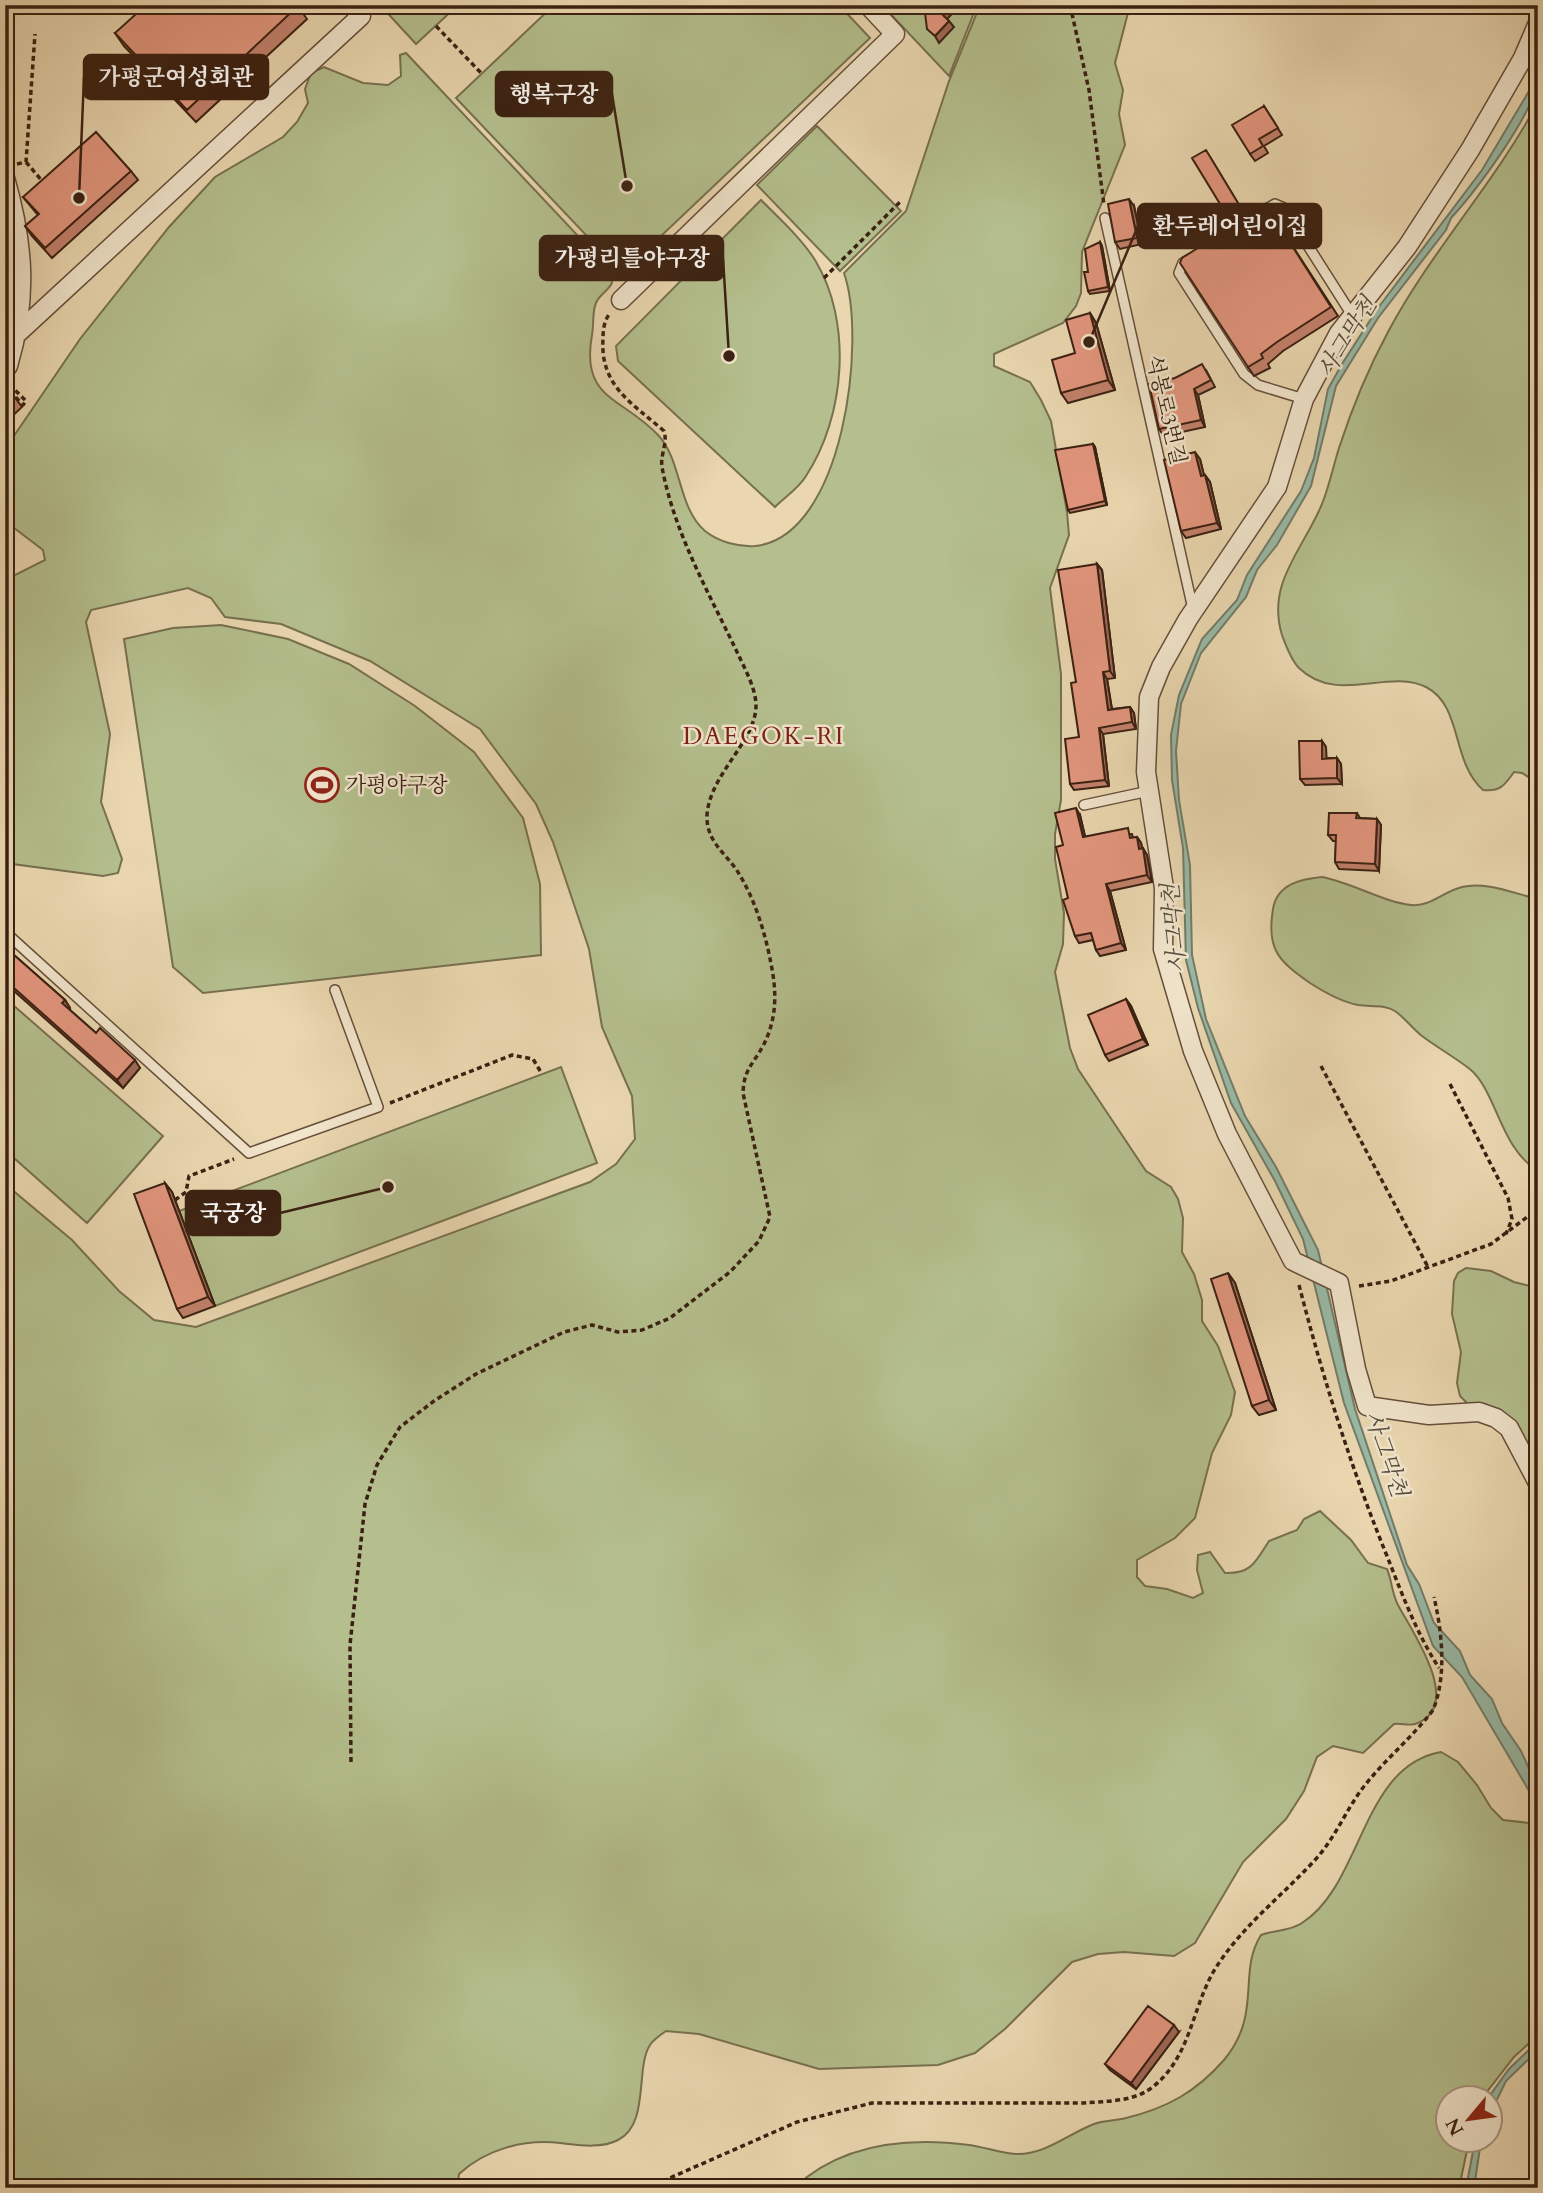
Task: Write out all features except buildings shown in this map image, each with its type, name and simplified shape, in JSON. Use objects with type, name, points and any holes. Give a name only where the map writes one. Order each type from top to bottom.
[{"type":"street","points":[[18,333],[361,16],[351,5]]},
{"type":"street","points":[[621,300],[895,34],[868,5]]},
{"type":"street","points":[[1538,23],[1523,58],[1470,150],[1407,247],[1352,314],[1304,399],[1277,487],[1193,610],[1161,667],[1149,697],[1146,735],[1149,791],[1164,888],[1163,949],[1193,1051],[1227,1134],[1293,1261],[1339,1283],[1356,1369],[1367,1406],[1429,1415],[1479,1412],[1496,1418],[1509,1428],[1538,1483]]},
{"type":"street","points":[[5,178],[21,242],[23,286],[18,333],[8,366]]},
{"type":"lane","points":[[1251,220],[1275,204],[1284,208],[1352,314]]},
{"type":"lane","name":"석봉로3번길","points":[[1105,218],[1193,610]]},
{"type":"lane","points":[[1200,253],[1183,263],[1179,273],[1244,374],[1258,385],[1304,399]]},
{"type":"lane","points":[[1084,805],[1149,791]]},
{"type":"lane","points":[[5,932],[249,1153],[378,1107],[335,990]]},
{"type":"path","points":[[1070,5],[1089,90],[1105,218]]},
{"type":"path","points":[[436,26],[482,74]]},
{"type":"path","points":[[34,34],[26,162],[50,189]]},
{"type":"path","points":[[5,167],[26,162]]},
{"type":"path","points":[[824,278],[902,201]]},
{"type":"path","points":[[351,1762],[349,1645],[365,1504],[377,1465],[400,1427],[476,1374],[564,1332],[592,1325],[618,1332],[642,1330],[670,1318],[730,1272],[759,1241],[770,1217],[743,1093],[744,1073],[772,1025],[776,998],[772,971],[765,933],[735,869],[719,852],[710,835],[707,814],[715,785],[751,727],[756,702],[750,681],[696,567],[681,527],[661,465],[664,431],[610,383],[604,367],[603,332],[607,318],[621,300]]},
{"type":"path","points":[[10,395],[12,393],[23,405],[26,401],[15,390]]},
{"type":"path","points":[[378,1107],[512,1055],[533,1059],[542,1074]]},
{"type":"path","points":[[1321,1066],[1427,1267]]},
{"type":"path","points":[[1450,1084],[1508,1198],[1512,1219],[1505,1236]]},
{"type":"path","points":[[175,1200],[186,1192],[189,1175],[249,1153]]},
{"type":"path","points":[[1339,1283],[1369,1287],[1427,1267],[1505,1236],[1538,1209]]},
{"type":"path","points":[[1293,1261],[1324,1383],[1349,1457],[1398,1584],[1424,1642],[1441,1670]]},
{"type":"path","points":[[647,2188],[797,2122],[872,2103],[1084,2103],[1117,2101],[1151,2088],[1170,2070],[1188,2039],[1205,1988],[1244,1929],[1314,1861],[1340,1827],[1362,1788],[1433,1710],[1439,1695],[1441,1670],[1440,1625],[1434,1597]]},
{"type":"shaded area","points":[[380,5],[458,5],[416,44]]},
{"type":"shaded area","points":[[554,5],[839,5],[870,38],[622,273],[456,98]]},
{"type":"shaded area","points":[[882,5],[977,5],[949,76]]},
{"type":"shaded area","points":[[980,5],[1130,5],[1115,63],[1123,90],[1119,114],[1125,145],[1082,252],[1081,293],[1076,306],[1063,323],[994,354],[994,366],[1030,382],[1041,400],[1051,421],[1067,512],[1069,535],[1050,588],[1061,674],[1061,800],[1055,834],[1055,859],[1064,913],[1063,944],[1055,972],[1070,1048],[1078,1069],[1146,1171],[1171,1187],[1178,1199],[1183,1218],[1182,1252],[1194,1274],[1202,1300],[1202,1321],[1218,1346],[1235,1392],[1231,1415],[1212,1453],[1195,1518],[1175,1538],[1137,1560],[1137,1577],[1145,1586],[1167,1589],[1193,1598],[1203,1593],[1197,1570],[1198,1555],[1210,1552],[1225,1573],[1247,1569],[1269,1541],[1297,1530],[1304,1519],[1320,1511],[1351,1540],[1368,1563],[1387,1569],[1396,1601],[1423,1649],[1430,1668],[1436,1702],[1429,1715],[1415,1724],[1394,1724],[1363,1753],[1333,1746],[1317,1757],[1304,1791],[1286,1819],[1243,1862],[1195,1943],[1174,1956],[1124,1952],[1098,1954],[1072,1962],[1005,2029],[975,2053],[938,2065],[819,2069],[699,2034],[666,2031],[650,2045],[643,2067],[634,2122],[628,2132],[618,2140],[597,2145],[546,2142],[519,2144],[493,2152],[470,2165],[459,2174],[457,2188],[5,2188],[5,1184],[72,1240],[119,1291],[154,1320],[196,1327],[590,1182],[616,1164],[635,1139],[632,1096],[602,1027],[589,949],[553,842],[536,804],[480,729],[370,661],[281,624],[225,617],[211,598],[188,588],[91,610],[86,622],[110,734],[101,802],[122,859],[118,873],[103,876],[5,863],[5,580],[45,560],[43,550],[5,521],[5,449],[80,339],[169,227],[215,177],[283,137],[297,122],[308,103],[305,89],[311,73],[324,67],[363,83],[388,85],[401,76],[400,55],[406,53],[610,270],[612,283],[597,300],[594,310],[590,356],[592,373],[598,385],[608,395],[659,436],[672,459],[696,521],[716,538],[742,546],[755,546],[785,534],[810,509],[828,473],[842,431],[852,342],[850,303],[844,273],[906,211],[949,81]]},
{"type":"shaded area","points":[[1538,76],[1528,108],[1504,150],[1378,318],[1336,386],[1311,486],[1277,545],[1257,570],[1246,597],[1201,653],[1181,704],[1176,751],[1179,800],[1190,865],[1192,955],[1206,1019],[1245,1116],[1276,1167],[1318,1250],[1355,1409],[1407,1565],[1419,1584],[1434,1623],[1460,1651],[1470,1675],[1492,1699],[1502,1723],[1521,1751],[1538,1788],[1538,1806],[1462,1677],[1433,1646],[1344,1403],[1303,1239],[1275,1181],[1231,1103],[1198,1008],[1186,960],[1183,848],[1172,780],[1171,735],[1179,695],[1202,639],[1237,600],[1247,575],[1301,491],[1314,458],[1328,389],[1378,308],[1482,170]]},
{"type":"shaded area","points":[[1538,102],[1538,783],[1522,773],[1514,772],[1502,787],[1483,790],[1466,765],[1452,721],[1438,696],[1426,687],[1411,682],[1346,685],[1314,679],[1299,668],[1287,648],[1278,616],[1279,599],[1289,567],[1322,504],[1349,418],[1381,346],[1405,302],[1502,161]]},
{"type":"shaded area","points":[[817,126],[901,211],[840,271],[757,185]]},
{"type":"shaded area","points":[[761,200],[797,236],[815,260],[827,285],[839,340],[836,398],[829,426],[819,452],[803,480],[775,507],[618,361],[616,346]]},
{"type":"shaded area","name":"가평야구장","points":[[221,625],[288,639],[349,664],[415,706],[474,752],[523,818],[540,884],[541,955],[203,993],[173,967],[124,639],[173,628]]},
{"type":"shaded area","points":[[1322,877],[1411,905],[1425,904],[1455,889],[1471,886],[1491,887],[1538,899],[1538,1171],[1515,1149],[1487,1092],[1471,1070],[1422,1036],[1395,1011],[1339,999],[1310,983],[1290,968],[1277,953],[1271,935],[1271,923],[1279,894],[1291,884]]},
{"type":"shaded area","points":[[5,998],[163,1136],[87,1223],[5,1150]]},
{"type":"shaded area","points":[[561,1067],[597,1163],[215,1306],[179,1211]]},
{"type":"shaded area","points":[[1466,1268],[1491,1271],[1514,1282],[1538,1288],[1538,1465],[1516,1422],[1499,1409],[1467,1403],[1460,1396],[1457,1383],[1461,1352],[1452,1314],[1454,1281],[1458,1273]]},
{"type":"shaded area","points":[[1441,1752],[1458,1762],[1491,1808],[1503,1820],[1538,1824],[1538,2035],[1514,2057],[1493,2084],[1434,2084],[1434,2154],[1466,2154],[1459,2188],[794,2188],[833,2161],[876,2147],[899,2143],[969,2145],[1016,2154],[1037,2151],[1094,2124],[1126,2118],[1168,2104],[1191,2090],[1224,2060],[1236,2043],[1247,2010],[1254,1949],[1261,1935],[1298,1926],[1322,1905],[1338,1882],[1378,1802],[1394,1779],[1415,1762]]},
{"type":"shaded area","points":[[1538,2041],[1538,2050],[1504,2085],[1498,2084],[1509,2069]]},
{"type":"shaded area","points":[[1473,2154],[1479,2154],[1474,2188],[1466,2188]]},
{"type":"place","name":"행복구장","points":[[627,186]]},
{"type":"place","name":"가평군여성회관","points":[[79,198]]},
{"type":"place","name":"환두레어린이집","points":[[1089,342]]},
{"type":"place","name":"가평리틀야구장","points":[[729,356]]},
{"type":"place","name":"가평야구장","points":[[322,785]]},
{"type":"place","name":"국궁장","points":[[388,1187]]},
{"type":"district","name":"DAEGOK-RI","points":[[764,736]]},
{"type":"water label","name":"사그막천","points":[[1347,337]]},
{"type":"water label","name":"사그막천","points":[[1174,928]]},
{"type":"water label","name":"사그막천","points":[[1386,1454]]}]
